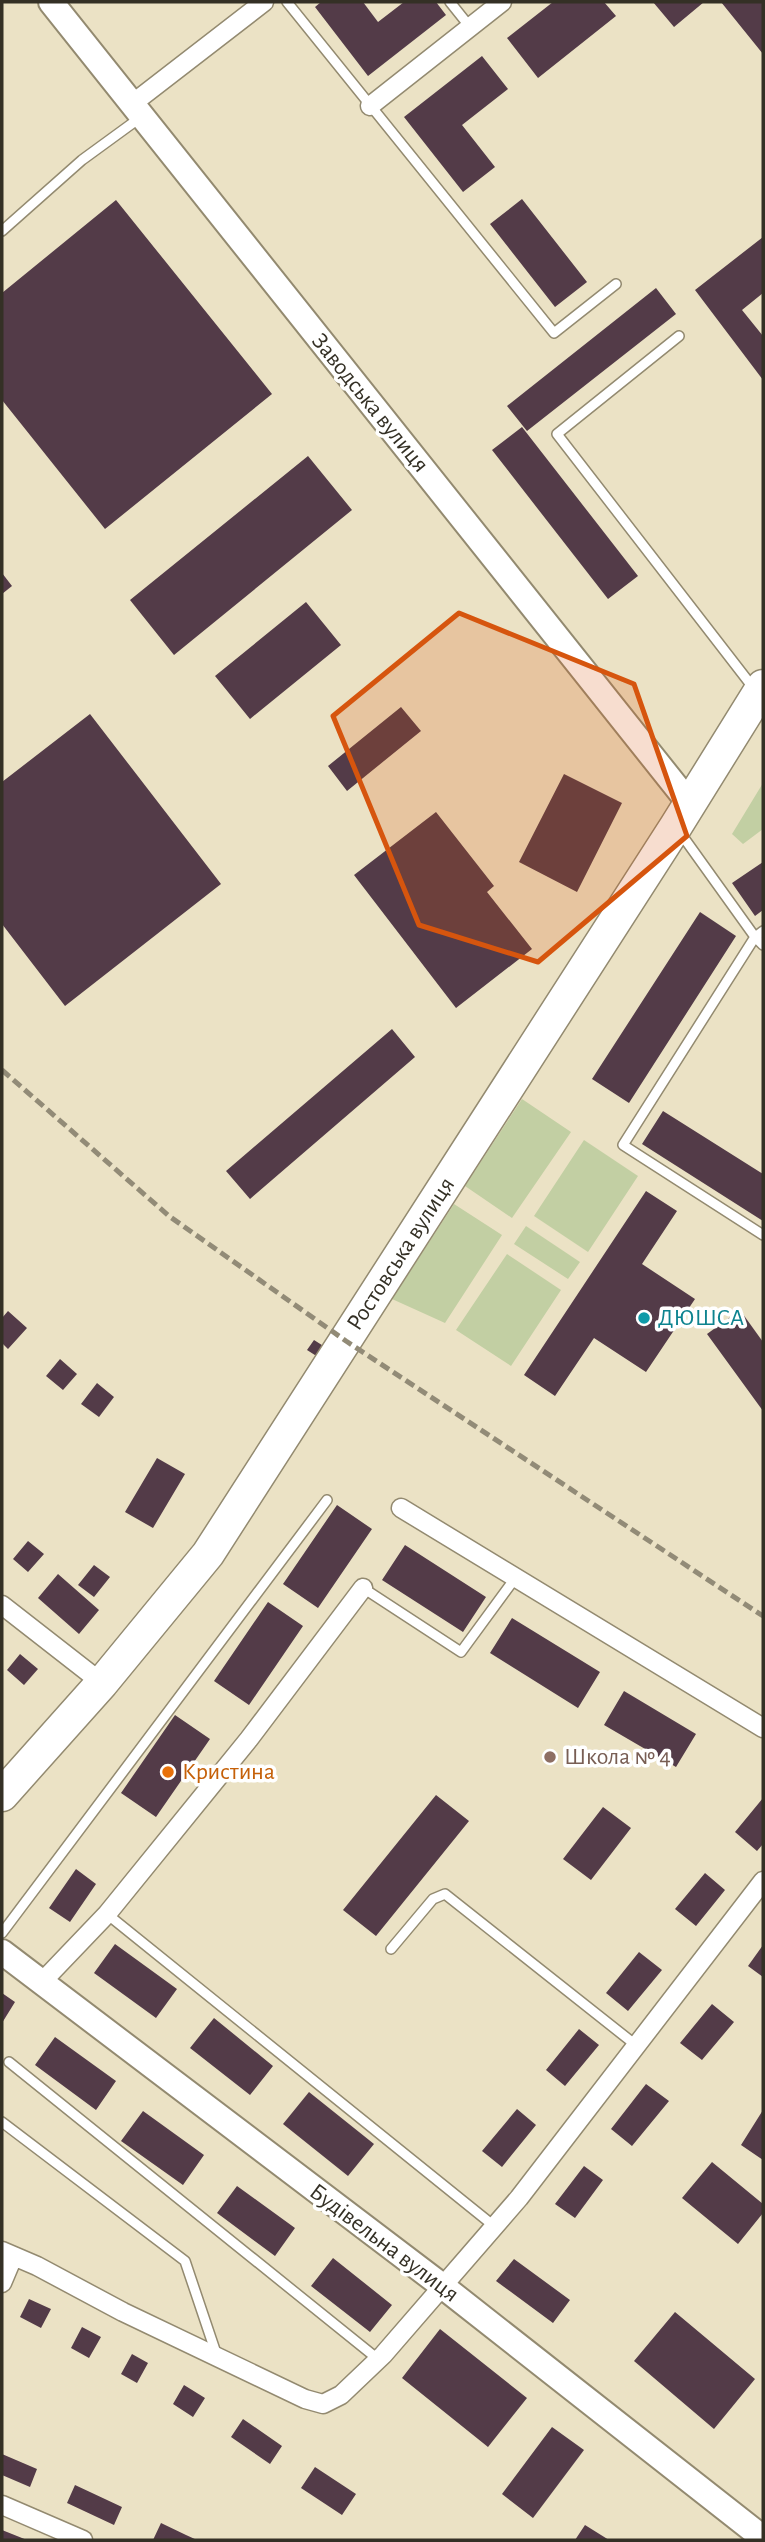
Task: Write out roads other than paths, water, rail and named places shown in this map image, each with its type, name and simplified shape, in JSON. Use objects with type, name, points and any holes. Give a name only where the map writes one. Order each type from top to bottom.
[{"type":"highway","name":"Ростовська вулиця","points":[[2,1795],[102,1683],[208,1553],[761,690]]},
{"type":"main road","name":"Заводська вулиця","points":[[51,2],[683,815]]},
{"type":"main road","name":"Будівельна вулиця","points":[[2,1952],[441,2285],[763,2538]]},
{"type":"street","points":[[137,110],[264,2]]},
{"type":"street","points":[[370,106],[502,2]]},
{"type":"street","points":[[401,1508],[763,1728]]},
{"type":"street","points":[[41,1983],[107,1914],[249,1739],[363,1588]]},
{"type":"street","points":[[2,1605],[102,1683]]},
{"type":"street","points":[[2,2283],[8,2254],[305,2399],[323,2404],[341,2395],[379,2360],[519,2197],[763,1881]]},
{"type":"street","points":[[2,2505],[82,2540]]},
{"type":"lane","points":[[287,2],[554,334],[616,285]]},
{"type":"lane","points":[[450,2],[470,27]]},
{"type":"lane","points":[[2,231],[137,110]]},
{"type":"lane","points":[[679,336],[557,434],[761,690]]},
{"type":"lane","points":[[683,815],[759,934],[763,945]]},
{"type":"lane","points":[[759,934],[623,1145],[763,1235]]},
{"type":"lane","points":[[2,1933],[327,1500]]},
{"type":"lane","points":[[363,1588],[461,1652],[516,1577]]},
{"type":"lane","points":[[391,1949],[433,1899],[445,1894],[637,2046]]},
{"type":"lane","points":[[107,1914],[494,2226]]},
{"type":"lane","points":[[9,2062],[379,2360]]},
{"type":"lane","points":[[2,2122],[185,2261],[218,2357]]},
{"type":"railway","points":[[2,1070],[169,1216],[346,1341],[763,1616]]},
{"type":"place","name":"ДЮШСА","points":[[644,1318]]},
{"type":"place","name":"Школа № 4","points":[[550,1757]]},
{"type":"place","name":"Кристина","points":[[168,1772]]}]
